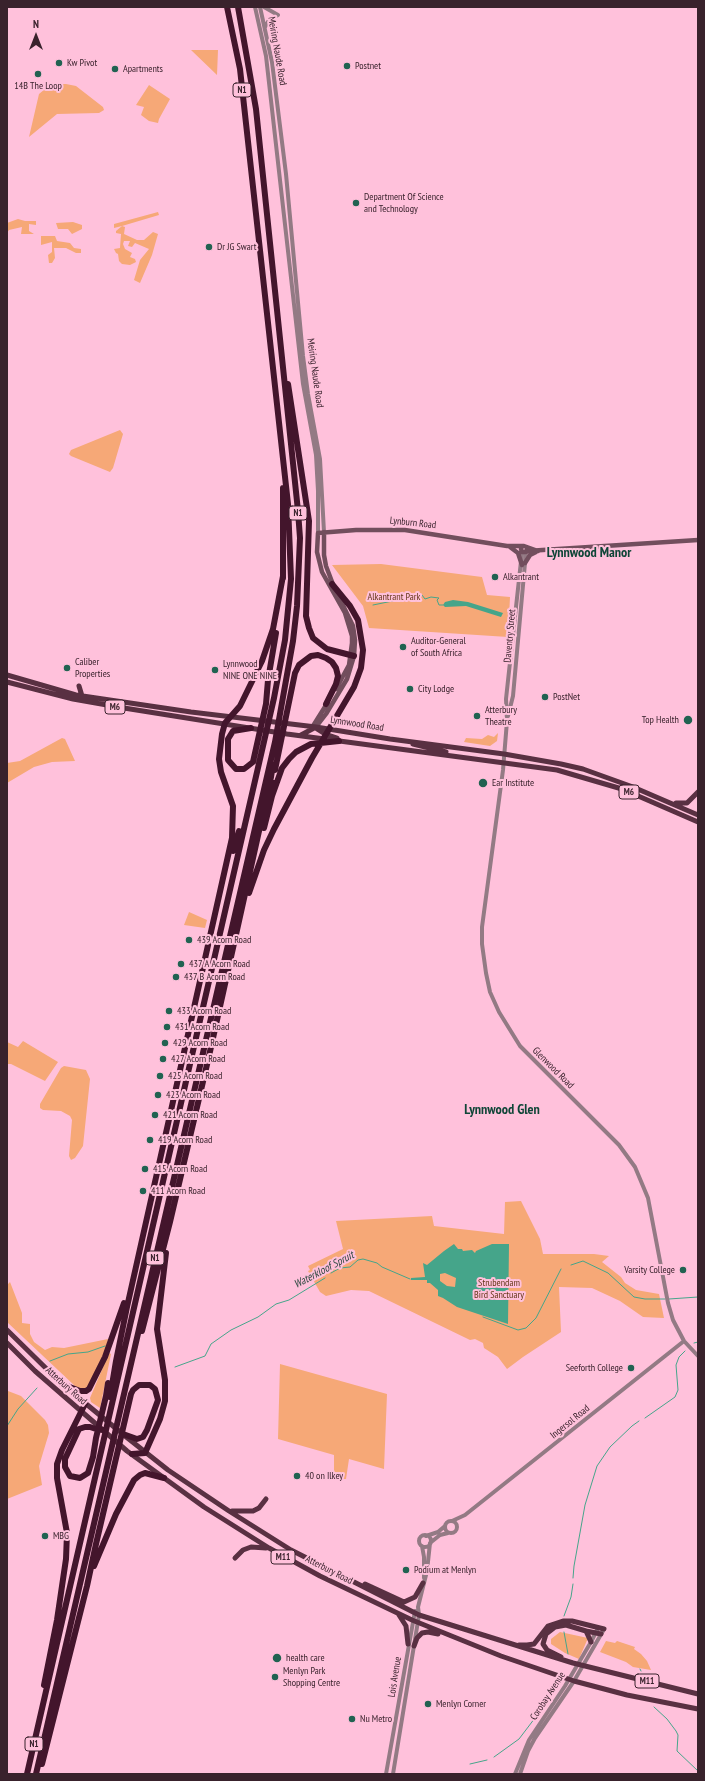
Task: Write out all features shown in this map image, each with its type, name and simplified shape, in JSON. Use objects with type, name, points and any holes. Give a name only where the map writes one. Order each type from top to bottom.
[{"type":"highway","name":"N1","points":[[27,1774],[280,670],[289,606],[291,548],[288,504],[240,69],[227,7]]},
{"type":"highway","name":"N1","points":[[37,1774],[126,1382],[275,742],[293,641],[299,579],[300,538],[256,109],[238,7]]},
{"type":"highway","points":[[277,311],[309,521],[306,616],[313,638],[327,649],[352,656]]},
{"type":"highway","points":[[252,728],[233,731],[228,739],[228,760],[236,769],[248,767],[253,762],[256,753],[266,704],[270,664],[282,596],[283,504],[281,441]]},
{"type":"highway","points":[[110,1413],[112,1381],[125,1316],[234,827],[232,800],[221,772],[219,747],[225,723],[243,701],[270,640],[283,576]]},
{"type":"highway","points":[[232,953],[248,894],[264,850],[312,758],[354,687],[361,668],[363,650],[358,620],[350,606],[332,584]]},
{"type":"highway","points":[[272,796],[280,740],[295,673],[299,664],[311,656],[318,655],[326,658],[332,662],[336,668],[338,676],[336,684],[326,704]]},
{"type":"highway","points":[[246,892],[272,796],[285,764],[293,754],[304,747],[311,744],[340,740]]},
{"type":"highway","points":[[126,1382],[145,1320],[170,1222],[272,777],[275,742]]},
{"type":"highway","points":[[219,898],[253,786]]},
{"type":"highway","points":[[130,1452],[145,1453],[160,1419],[165,1401],[165,1380],[157,1337],[157,1320],[170,1222]]},
{"type":"highway","points":[[62,1384],[71,1389],[84,1392],[92,1385],[110,1344],[137,1261]]},
{"type":"highway","points":[[103,1430],[92,1428],[84,1427],[79,1429],[66,1459],[65,1467],[68,1474],[72,1477],[84,1477],[88,1473],[90,1466],[115,1350],[125,1316]]},
{"type":"highway","points":[[37,1774],[59,1702],[133,1390],[139,1385],[150,1385],[157,1393],[157,1403],[144,1435],[140,1438],[132,1440],[123,1434]]},
{"type":"highway","points":[[41,1715],[43,1687],[57,1620],[66,1559],[67,1533],[57,1478],[57,1464],[80,1411],[85,1404]]},
{"type":"highway","points":[[87,1586],[107,1534],[136,1477],[145,1473],[164,1478]]},
{"type":"main road","name":"Lynburn Road","points":[[318,533],[356,530],[405,530],[508,546],[524,550],[539,551],[698,540]]},
{"type":"main road","name":"Meiring Naude Road","points":[[317,728],[347,679],[355,640],[351,620],[332,584],[324,555],[324,532]]},
{"type":"main road","name":"Meiring Naude Road","points":[[317,728],[326,704],[344,676],[352,656],[351,631],[344,613],[322,572],[318,552],[318,533]]},
{"type":"main road","points":[[508,546],[518,553],[523,564],[530,555],[539,551]]},
{"type":"main road","points":[[7,675],[77,696],[79,686]]},
{"type":"main road","name":"Lynnwood Road","points":[[7,682],[77,696],[289,723],[390,739],[504,754],[582,769],[633,787],[698,815]]},
{"type":"main road","name":"Lynnwood Road","points":[[77,696],[91,703],[225,723],[286,734],[557,770],[622,789],[698,822]]},
{"type":"main road","points":[[300,735],[317,728],[340,740]]},
{"type":"main road","points":[[390,739],[432,749],[498,760],[503,763]]},
{"type":"main road","points":[[667,802],[687,803],[698,792]]},
{"type":"main road","name":"Atterbury Road","points":[[7,1330],[62,1384],[123,1434]]},
{"type":"main road","name":"Atterbury Road","points":[[7,1343],[35,1371],[80,1411],[164,1478],[204,1507],[269,1548],[320,1576],[398,1614],[452,1638],[571,1680],[627,1695],[698,1709]]},
{"type":"main road","name":"Atterbury Road","points":[[132,1440],[145,1453],[229,1511],[291,1550],[416,1614],[504,1643],[573,1663],[698,1694]]},
{"type":"main road","points":[[229,1511],[252,1511],[259,1508],[266,1499]]},
{"type":"main road","points":[[235,1558],[244,1550],[251,1547],[269,1548]]},
{"type":"main road","points":[[342,1576],[350,1578],[404,1602],[414,1598],[423,1580]]},
{"type":"main road","points":[[398,1614],[406,1626],[411,1645]]},
{"type":"main road","points":[[504,1643],[531,1645],[538,1641],[548,1626],[563,1621],[572,1621],[600,1631]]},
{"type":"main road","points":[[573,1663],[547,1650],[543,1644],[544,1637],[550,1630],[560,1626],[586,1631],[600,1631]]},
{"type":"main road","points":[[586,1631],[591,1642]]},
{"type":"main road","points":[[411,1645],[420,1635],[425,1633],[432,1633],[452,1638]]},
{"type":"street","name":"Meiring Naude Road","points":[[255,7],[266,56],[302,377],[316,455],[318,533]]},
{"type":"street","name":"Meiring Naude Road","points":[[260,7],[272,62],[286,182],[294,280],[306,384],[320,459],[324,532]]},
{"type":"street","points":[[264,7],[278,15],[269,20],[265,27]]},
{"type":"street","name":"Daventry Street","points":[[504,754],[507,720],[506,699],[524,550]]},
{"type":"street","name":"Glenwood Road","points":[[504,754],[482,927],[483,958],[490,992],[503,1020],[520,1046],[619,1145],[635,1166],[648,1198],[668,1303],[676,1327],[684,1341],[698,1356]]},
{"type":"street","name":"Ingersol Road","points":[[422,1546],[427,1546],[440,1535],[448,1533],[452,1534],[456,1532],[458,1526],[466,1515],[684,1341]]},
{"type":"street","name":"Ingersol Road","points":[[426,1536],[438,1532],[448,1522],[466,1515]]},
{"type":"street","points":[[452,1521],[456,1522],[458,1526]]},
{"type":"street","points":[[445,1526],[448,1533]]},
{"type":"street","points":[[422,1546],[419,1542],[422,1536],[429,1538],[430,1543]]},
{"type":"street","name":"Lois Avenue","points":[[423,1580],[428,1565],[430,1543]]},
{"type":"street","name":"Lois Avenue","points":[[393,1774],[411,1645],[423,1580],[424,1557],[422,1546]]},
{"type":"street","name":"Corobay Avenue","points":[[515,1774],[529,1740],[571,1680],[591,1642],[600,1631]]},
{"type":"street","name":"Corobay Avenue","points":[[520,1774],[528,1751],[535,1738],[600,1631]]},
{"type":"street","name":"Lois Avenue","points":[[386,1774],[411,1645]]},
{"type":"street","points":[[399,1701],[404,1702]]},
{"type":"green space","points":[[191,50],[218,50],[217,75]]},
{"type":"green space","points":[[55,84],[76,86],[103,107],[104,110],[99,113],[57,114],[29,137],[39,94]]},
{"type":"green space","points":[[149,85],[170,99],[158,123],[149,121],[141,115],[144,107],[136,105]]},
{"type":"green space","points":[[158,212],[159,215],[114,228],[114,224]]},
{"type":"green space","points":[[18,219],[25,221],[36,221],[36,225],[29,224],[29,231],[34,234],[21,234],[22,227],[9,230],[7,233],[7,223]]},
{"type":"green space","points":[[73,222],[82,225],[82,229],[72,234],[68,229],[58,229],[56,223]]},
{"type":"green space","points":[[122,226],[125,227],[124,234],[137,240],[144,240],[153,232],[158,234],[152,255],[140,283],[134,280],[140,260],[149,249],[135,243],[132,247],[128,246],[130,241],[124,241],[123,244],[125,249],[132,253],[130,257],[135,259],[136,262],[130,265],[122,264],[119,261],[118,254],[114,249],[120,248],[121,234],[116,233],[116,231]]},
{"type":"green space","points":[[41,236],[55,236],[57,241],[70,243],[74,248],[81,249],[81,253],[76,253],[66,248],[54,248],[55,258],[52,263],[49,263],[48,255],[52,252],[52,242],[41,245]]},
{"type":"green space","points":[[120,430],[123,434],[113,468],[110,472],[69,454],[71,450]]},
{"type":"green space","name":"Alkantrant Park","points":[[381,564],[482,577],[487,595],[510,597],[508,637],[369,628],[363,606],[332,565]]},
{"type":"green space","points":[[498,733],[497,741],[490,746],[464,742],[466,738],[482,739],[488,735],[494,737]]},
{"type":"green space","points":[[62,738],[65,739],[75,761],[52,762],[34,767],[7,783],[7,763],[20,761]]},
{"type":"green space","points":[[189,912],[207,920],[205,928],[184,925]]},
{"type":"green space","points":[[23,1041],[58,1062],[45,1081],[11,1064],[7,1064],[7,1042],[18,1047]]},
{"type":"green space","points":[[64,1066],[86,1070],[90,1079],[83,1146],[75,1158],[71,1160],[69,1156],[72,1120],[70,1116],[61,1111],[43,1110],[40,1108],[40,1104],[61,1068]]},
{"type":"green space","name":"Strubendam Bird Sanctuary","points":[[521,1201],[540,1239],[543,1254],[594,1254],[609,1256],[602,1262],[621,1277],[625,1283],[636,1290],[659,1294],[664,1318],[643,1317],[620,1301],[592,1288],[559,1287],[561,1332],[507,1369],[498,1357],[484,1348],[483,1343],[475,1339],[470,1340],[369,1291],[351,1290],[326,1296],[320,1292],[308,1271],[310,1270],[308,1266],[343,1249],[336,1221],[432,1216],[434,1226],[504,1234],[505,1202]]},
{"type":"green space","points":[[10,1282],[22,1313],[22,1323],[30,1324],[30,1334],[34,1342],[45,1350],[52,1347],[64,1348],[108,1339],[107,1347],[90,1385],[85,1389],[76,1387],[7,1322],[7,1285]]},
{"type":"green space","points":[[109,1353],[111,1354],[100,1408],[91,1402],[90,1398]]},
{"type":"green space","points":[[280,1364],[387,1394],[384,1469],[349,1459],[346,1479],[334,1479],[334,1455],[278,1439]]},
{"type":"green space","points":[[8,1391],[21,1396],[45,1420],[48,1425],[49,1433],[39,1466],[42,1485],[7,1499]]},
{"type":"green space","points":[[560,1632],[588,1638],[579,1659],[565,1653],[551,1644],[551,1639]]},
{"type":"green space","points":[[606,1641],[615,1643],[617,1641],[635,1647],[634,1649],[647,1661],[651,1670],[633,1667],[626,1662],[600,1652]]},
{"type":"shaded area","points":[[453,600],[468,602],[503,613],[501,617],[466,606],[445,607],[443,605],[445,602]]},
{"type":"shaded area","points":[[454,1244],[458,1249],[462,1249],[463,1251],[472,1250],[475,1253],[476,1251],[492,1244],[509,1244],[508,1324],[457,1307],[438,1296],[438,1290],[430,1283],[427,1283],[427,1280],[411,1280],[411,1278],[425,1277],[423,1263],[427,1265]],"holes":[[[445,1273],[456,1278],[455,1287],[447,1286],[440,1281],[440,1274]]]},
{"type":"waterway","points":[[373,605],[422,595],[425,599],[431,597],[439,598],[437,600],[439,605],[443,605]]},
{"type":"waterway","name":"Waterkloof Spruit","points":[[331,1273],[340,1268],[350,1267],[358,1260],[363,1259],[377,1263],[382,1267],[410,1279]]},
{"type":"waterway","name":"Waterkloof Spruit","points":[[571,1265],[583,1261],[608,1273],[634,1297],[645,1299],[665,1299]]},
{"type":"waterway","name":"Waterkloof Spruit","points":[[483,1317],[518,1330],[526,1328],[536,1318],[561,1269]]},
{"type":"waterway","name":"Waterkloof Spruit","points":[[175,1367],[205,1356],[211,1344],[231,1330],[258,1317],[276,1304],[289,1300],[325,1278]]},
{"type":"waterway","name":"Waterkloof Spruit","points":[[669,1299],[698,1297]]},
{"type":"waterway","points":[[694,1343],[698,1342]]},
{"type":"waterway","points":[[50,1361],[68,1354],[88,1352],[105,1346]]},
{"type":"waterway","points":[[645,1418],[675,1397],[678,1390],[676,1365],[679,1357],[685,1351]]},
{"type":"waterway","points":[[7,1426],[18,1409],[37,1388]]},
{"type":"waterway","points":[[573,1578],[585,1505],[597,1466],[610,1447],[639,1421]]},
{"type":"waterway","points":[[564,1616],[571,1597],[573,1584]]},
{"type":"waterway","points":[[564,1632],[568,1654]]},
{"type":"waterway","points":[[494,1757],[519,1739],[543,1706],[546,1695],[550,1693],[556,1685]]},
{"type":"waterway","points":[[654,1707],[667,1719],[676,1731],[678,1735],[677,1751],[698,1771]]},
{"type":"waterway","points":[[470,1764],[487,1760]]},
{"type":"place","name":"Kw Pivot","points":[[59,63]]},
{"type":"place","name":"Postnet","points":[[347,66]]},
{"type":"place","name":"Apartments","points":[[115,69]]},
{"type":"place","name":"14B The Loop","points":[[38,74]]},
{"type":"place","name":"Department Of Science and Technology","points":[[356,203]]},
{"type":"place","name":"Dr JG Swart","points":[[209,247]]},
{"type":"place","name":"Alkantrant","points":[[495,577]]},
{"type":"place","name":"Auditor-General of South Africa","points":[[403,647]]},
{"type":"place","name":"Caliber Properties","points":[[67,668]]},
{"type":"place","name":"Lynnwood NINE ONE NINE","points":[[215,670]]},
{"type":"place","name":"City Lodge","points":[[410,689]]},
{"type":"place","name":"PostNet","points":[[545,697]]},
{"type":"place","name":"Atterbury Theatre","points":[[477,716]]},
{"type":"place","name":"Top Health","points":[[688,720]]},
{"type":"place","name":"Ear Institute","points":[[483,783]]},
{"type":"place","name":"439 Acorn Road","points":[[189,940]]},
{"type":"place","name":"437 A Acorn Road","points":[[181,964]]},
{"type":"place","name":"437 B Acorn Road","points":[[176,977]]},
{"type":"place","name":"433 Acorn Road","points":[[169,1011]]},
{"type":"place","name":"431 Acorn Road","points":[[167,1027]]},
{"type":"place","name":"429 Acorn Road","points":[[165,1043]]},
{"type":"place","name":"427 Acorn Road","points":[[163,1059]]},
{"type":"place","name":"425 Acorn Road","points":[[160,1076]]},
{"type":"place","name":"423 Acorn Road","points":[[158,1095]]},
{"type":"place","name":"421 Acorn Road","points":[[155,1115]]},
{"type":"place","name":"419 Acorn Road","points":[[150,1140]]},
{"type":"place","name":"415 Acorn Road","points":[[145,1169]]},
{"type":"place","name":"411 Acorn Road","points":[[143,1191]]},
{"type":"place","name":"Varsity College","points":[[683,1270]]},
{"type":"place","name":"Seeforth College","points":[[631,1368]]},
{"type":"place","name":"40 on Ilkey","points":[[297,1476]]},
{"type":"place","name":"MBG","points":[[45,1536]]},
{"type":"place","name":"Podium at Menlyn","points":[[406,1570]]},
{"type":"place","name":"health care","points":[[277,1658]]},
{"type":"place","name":"Menlyn Park Shopping Centre","points":[[275,1677]]},
{"type":"place","name":"Menlyn Corner","points":[[428,1704]]},
{"type":"place","name":"Nu Metro","points":[[352,1719]]},
{"type":"district","name":"Lynnwood Manor","points":[[589,553]]},
{"type":"district","name":"Lynnwood Glen","points":[[502,1110]]}]
